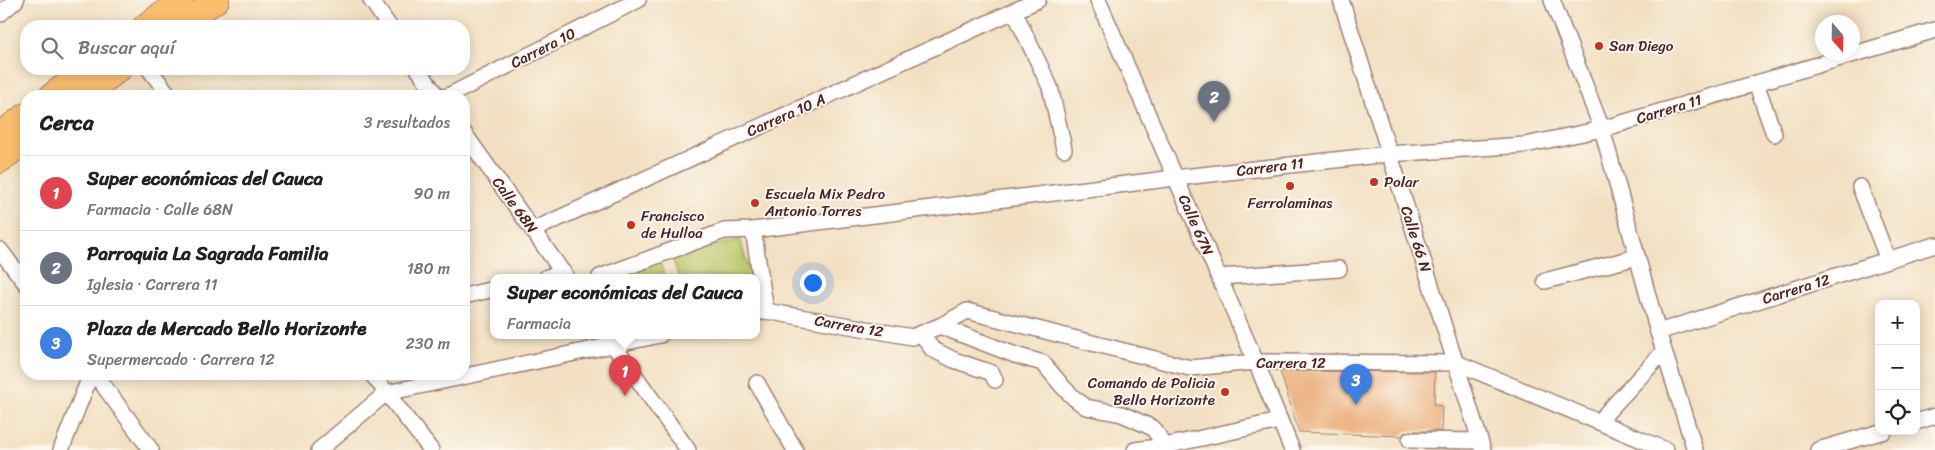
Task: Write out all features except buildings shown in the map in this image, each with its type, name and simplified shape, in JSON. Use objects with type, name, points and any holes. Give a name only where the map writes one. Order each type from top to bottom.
[{"type":"main road","points":[[153,20],[181,0]]},
{"type":"main road","points":[[188,20],[217,0]]},
{"type":"main road","points":[[59,90],[79,75]]},
{"type":"main road","points":[[92,90],[112,75]]},
{"type":"main road","points":[[0,134],[20,119]]},
{"type":"main road","points":[[0,161],[20,146]]},
{"type":"street","points":[[0,14],[16,0]]},
{"type":"street","points":[[371,0],[385,20]]},
{"type":"street","name":"Carrera 10","points":[[460,90],[638,0]]},
{"type":"street","name":"Carrera 10 A","points":[[533,230],[1038,0]]},
{"type":"street","name":"Calle 67N","points":[[1098,0],[1256,362],[1292,450]]},
{"type":"street","name":"Calle 66 N","points":[[1341,0],[1388,154],[1482,446]]},
{"type":"street","points":[[1552,0],[1602,129],[1658,332],[1695,450]]},
{"type":"street","points":[[1014,11],[1050,87],[1064,150]]},
{"type":"street","name":"Carrera 11","points":[[608,274],[724,230],[753,230],[1388,154],[1525,145],[1602,129],[1935,30]]},
{"type":"street","points":[[154,75],[165,90]]},
{"type":"street","points":[[422,75],[433,90]]},
{"type":"street","points":[[1756,83],[1774,134]]},
{"type":"street","name":"Calle 68N","points":[[470,142],[564,274]]},
{"type":"street","points":[[1860,187],[1888,260]]},
{"type":"street","points":[[753,230],[757,274]]},
{"type":"street","name":"Carrera 12","points":[[1658,332],[1935,245]]},
{"type":"street","points":[[0,250],[20,276]]},
{"type":"street","points":[[1545,281],[1637,257]]},
{"type":"street","points":[[1219,277],[1339,269]]},
{"type":"street","points":[[470,295],[490,290]]},
{"type":"street","name":"Carrera 12","points":[[761,312],[912,337],[940,326],[967,310],[1190,368],[1256,362],[1456,363],[1666,450]]},
{"type":"street","points":[[940,326],[1015,355],[1044,362],[1063,387],[1086,407],[1122,414],[1153,428],[1165,446]]},
{"type":"street","points":[[922,334],[932,349],[954,360],[992,373],[996,380]]},
{"type":"street","points":[[470,373],[610,340],[688,450]]},
{"type":"street","points":[[1599,421],[1664,352]]},
{"type":"street","points":[[61,450],[88,380]]},
{"type":"street","points":[[99,380],[151,450]]},
{"type":"street","points":[[376,380],[431,450]]},
{"type":"street","points":[[320,450],[386,393],[441,380]]},
{"type":"street","points":[[757,383],[795,450]]},
{"type":"street","points":[[1920,421],[1935,416]]},
{"type":"street","points":[[1135,450],[1165,446],[1279,421]]},
{"type":"street","points":[[1818,450],[1875,434]]},
{"type":"street","points":[[1410,440],[1482,446]]},
{"type":"green space","points":[[740,239],[750,274],[678,274],[672,258]]},
{"type":"green space","points":[[658,259],[665,274],[624,274]]},
{"type":"place","name":"San Diego","points":[[1599,46]]},
{"type":"place","name":"Parroquia La Sagrada Familia","points":[[1214,122]]},
{"type":"place","name":"Polar","points":[[1374,182]]},
{"type":"place","name":"Ferrolaminas","points":[[1290,186]]},
{"type":"place","name":"Escuela Mix Pedro Antonio Torres","points":[[755,203]]},
{"type":"place","name":"Francisco de Hulloa","points":[[631,225]]},
{"type":"place","name":"Comando de Policia Bello Horizonte","points":[[1225,392]]},
{"type":"place","name":"Super económicas del Cauca","points":[[625,396]]},
{"type":"place","name":"Plaza de Mercado Bello Horizonte","points":[[1356,405]]}]
